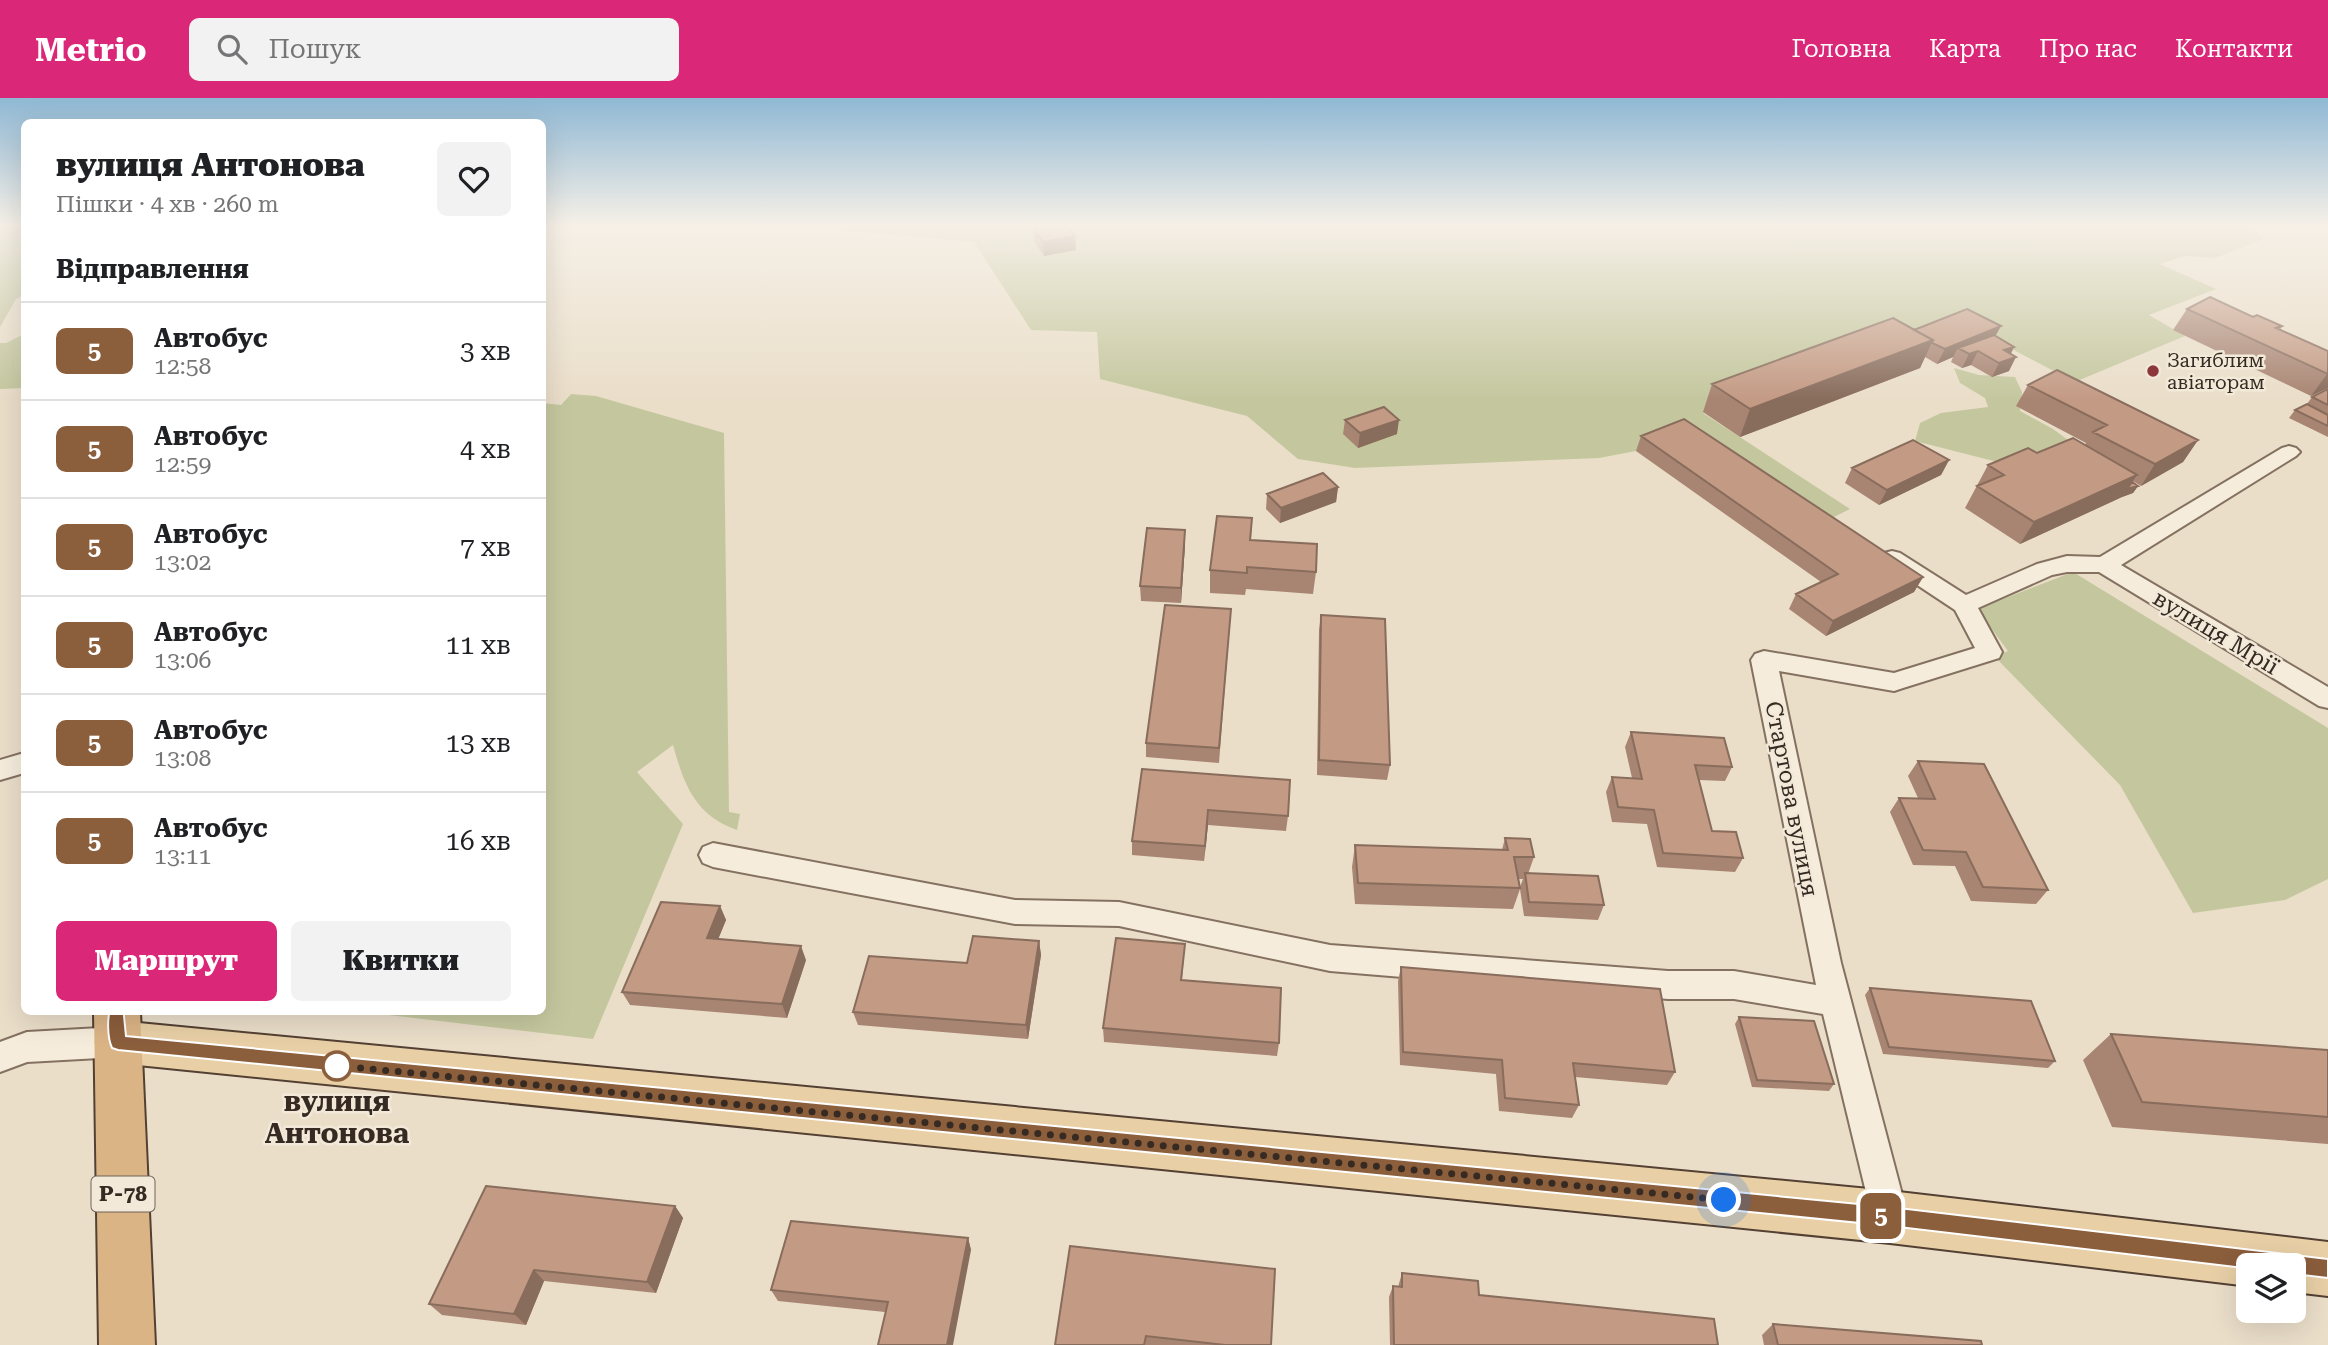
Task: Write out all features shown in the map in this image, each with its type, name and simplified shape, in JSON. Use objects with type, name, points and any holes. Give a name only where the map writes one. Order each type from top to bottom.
[{"type":"highway","name":"Р-78","points":[[118,1027],[127,1345]]},
{"type":"main road","points":[[118,1027],[1890,1217],[2328,1269]]},
{"type":"street","points":[[1964,605],[2045,569],[2067,564],[2104,565],[2289,452]]},
{"type":"street","name":"Стартова вулиця","points":[[1872,544],[1964,605],[1990,652],[1894,682],[1764,660],[1836,1002],[1890,1217]]},
{"type":"street","name":"вулиця Мрії","points":[[2104,565],[2328,699]]},
{"type":"street","points":[[0,770],[21,764]]},
{"type":"street","points":[[712,855],[1015,912],[1119,914],[1330,958],[1668,985],[1734,985],[1836,1002]]},
{"type":"street","points":[[0,1057],[118,1027]]},
{"type":"green space","points":[[0,283],[21,283],[21,296],[16,299],[0,327]]},
{"type":"green space","points":[[1001,283],[2203,283],[2216,289],[2149,315],[2185,336],[2070,384],[2063,376],[1961,322],[1703,413],[1850,509],[1816,526],[1679,434],[1636,451],[1599,458],[1355,468],[1298,459],[1247,416],[1100,379],[1097,332],[1031,330]]},
{"type":"green space","points":[[21,336],[21,388],[0,389],[0,343]]},
{"type":"green space","points":[[1954,368],[1979,375],[2015,377],[2022,392],[2020,411],[2075,445],[2021,468],[1915,441],[1920,423],[1941,413],[1988,407],[1985,398],[1960,383]]},
{"type":"green space","points":[[571,394],[596,396],[724,433],[729,812],[740,814],[737,830],[711,816],[693,797],[673,745],[637,772],[683,824],[593,1039],[389,1015],[546,1015],[546,403],[561,405]]},
{"type":"green space","points":[[2073,572],[2328,728],[2328,879],[2285,900],[2193,913],[2120,785],[1995,657],[2008,651],[1977,609]]},
{"type":"building","points":[[2210,297],[2253,317],[2257,315],[2282,326],[2276,328],[2328,351],[2328,374],[2187,309]]},
{"type":"building","points":[[1967,309],[2001,326],[1945,349],[1914,330]]},
{"type":"building","points":[[1893,318],[1933,340],[1750,409],[1712,384]]},
{"type":"building","points":[[1994,335],[2014,347],[2004,350],[2016,357],[1999,363],[1978,351],[1969,354],[1958,348]]},
{"type":"building","points":[[2057,370],[2198,440],[2155,464],[2093,432],[2107,425],[2028,385]]},
{"type":"building","points":[[2328,389],[2328,405],[2312,397]]},
{"type":"building","points":[[2307,404],[2328,415],[2328,426],[2295,410]]},
{"type":"building","points":[[1384,407],[1399,420],[1360,433],[1345,420]]},
{"type":"building","points":[[1684,419],[1923,577],[1833,621],[1796,594],[1838,574],[1641,436]]},
{"type":"building","points":[[2073,438],[2137,475],[2034,522],[1977,486],[2004,475],[1988,465],[2028,448],[2037,453]]},
{"type":"building","points":[[1913,440],[1949,460],[1887,490],[1852,468]]},
{"type":"building","points":[[1323,473],[1338,487],[1281,508],[1267,494]]},
{"type":"building","points":[[2132,482],[2138,486],[2127,489]]},
{"type":"building","points":[[1217,516],[1252,518],[1250,540],[1317,544],[1316,572],[1247,567],[1247,573],[1210,570]]},
{"type":"building","points":[[1147,528],[1185,530],[1181,588],[1140,586]]},
{"type":"building","points":[[1165,605],[1231,609],[1219,748],[1146,743]]},
{"type":"building","points":[[1321,615],[1385,619],[1390,765],[1319,760]]},
{"type":"building","points":[[1631,732],[1724,738],[1732,767],[1695,765],[1712,831],[1736,832],[1743,858],[1663,853],[1654,810],[1618,807],[1612,777],[1642,779]]},
{"type":"building","points":[[1918,761],[1984,764],[2048,890],[1983,887],[1966,852],[1923,850],[1899,798],[1935,799]]},
{"type":"building","points":[[1142,769],[1290,780],[1288,816],[1208,810],[1205,846],[1132,841]]},
{"type":"building","points":[[1505,838],[1530,839],[1534,857],[1514,857],[1520,888],[1358,883],[1355,845],[1508,850]]},
{"type":"building","points":[[1525,873],[1598,876],[1604,905],[1529,902]]},
{"type":"building","points":[[661,902],[720,906],[707,938],[801,946],[782,1004],[622,992]]},
{"type":"building","points":[[973,936],[1039,941],[1026,1025],[853,1012],[869,956],[967,963]]},
{"type":"building","points":[[1116,938],[1185,944],[1181,980],[1281,988],[1279,1043],[1103,1028]]},
{"type":"building","points":[[1401,967],[1660,989],[1675,1072],[1573,1063],[1579,1105],[1505,1098],[1502,1060],[1403,1052]]},
{"type":"building","points":[[1870,988],[2031,1001],[2055,1061],[1889,1047]]},
{"type":"building","points":[[1739,1017],[1814,1021],[1834,1084],[1757,1080]]},
{"type":"building","points":[[2111,1034],[2328,1050],[2328,1117],[2142,1102]]},
{"type":"building","points":[[486,1186],[675,1206],[647,1282],[534,1270],[514,1314],[429,1304]]},
{"type":"building","points":[[791,1221],[968,1238],[947,1345],[878,1345],[888,1302],[771,1290]]},
{"type":"building","points":[[1070,1246],[1275,1269],[1271,1345],[1225,1345],[1146,1336],[1144,1345],[1055,1345]]},
{"type":"building","points":[[1402,1273],[1478,1281],[1479,1295],[1714,1319],[1718,1345],[1394,1345],[1393,1286],[1402,1287]]},
{"type":"building","points":[[1773,1324],[1981,1341],[1982,1345],[1778,1345]]},
{"type":"bus line","name":"5","points":[[117,1015],[118,1042],[481,1080],[1890,1217],[2328,1269]]},
{"type":"place","name":"Загиблим авіаторам","points":[[2153,371]]},
{"type":"place","name":"вулиця Антонова","points":[[337,1066]]},
{"type":"route","points":[[337,1066],[330,1065],[1724,1200]]}]
